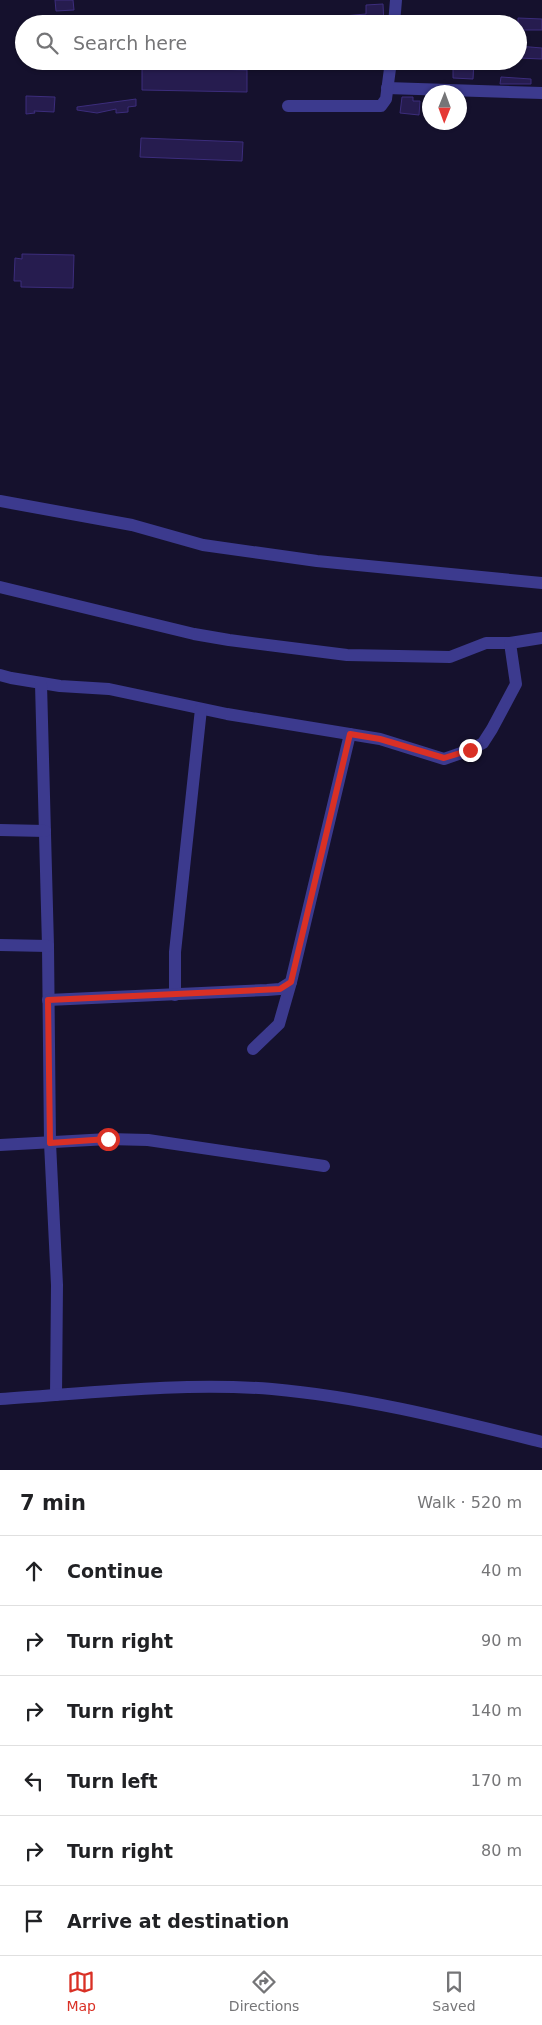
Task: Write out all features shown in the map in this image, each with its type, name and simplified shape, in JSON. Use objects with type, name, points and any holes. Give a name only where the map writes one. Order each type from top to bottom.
[{"type":"street","points":[[395,15],[396,0]]},
{"type":"street","points":[[288,106],[381,106],[386,99],[389,70]]},
{"type":"street","points":[[387,88],[542,93]]},
{"type":"street","points":[[0,501],[132,525],[203,545],[317,561],[542,584]]},
{"type":"street","points":[[0,587],[194,634],[347,655],[450,657],[486,643],[510,643],[542,638]]},
{"type":"street","points":[[0,675],[41,684],[109,689],[201,709],[380,739],[444,758],[470,750],[483,742],[516,684],[510,643]]},
{"type":"street","points":[[41,684],[48,946],[50,1143],[57,1284],[56,1395]]},
{"type":"street","points":[[175,995],[175,952],[201,709]]},
{"type":"street","points":[[252,1048],[279,1024],[291,982],[350,734]]},
{"type":"street","points":[[0,830],[45,830]]},
{"type":"street","points":[[0,946],[48,946]]},
{"type":"street","points":[[48,1000],[280,989],[291,982]]},
{"type":"street","points":[[0,1145],[108,1139],[148,1140],[324,1166]]},
{"type":"street","points":[[0,1399],[190,1386],[271,1389],[356,1399],[542,1442]]},
{"type":"building","points":[[55,0],[73,0],[74,10],[56,11]]},
{"type":"building","points":[[383,4],[384,15],[355,15],[366,14],[366,5]]},
{"type":"building","points":[[527,18],[542,19],[542,30],[527,30]]},
{"type":"building","points":[[527,47],[542,48],[542,59],[527,58]]},
{"type":"building","points":[[142,70],[247,70],[247,92],[142,90]]},
{"type":"building","points":[[453,70],[474,70],[473,79],[453,78]]},
{"type":"building","points":[[501,77],[531,79],[531,84],[500,84]]},
{"type":"building","points":[[26,96],[55,97],[54,112],[34,111],[35,113],[26,114]]},
{"type":"building","points":[[402,97],[413,97],[413,101],[420,101],[419,115],[400,113]]},
{"type":"building","points":[[136,99],[136,106],[128,107],[128,112],[116,113],[116,109],[97,113],[77,110],[77,107]]},
{"type":"building","points":[[141,138],[243,142],[242,161],[140,157]]},
{"type":"building","points":[[22,254],[74,255],[73,288],[21,287],[21,281],[14,281],[15,258],[22,259]]},
{"type":"route","points":[[108,1139],[50,1143],[48,1000],[280,989],[291,982],[350,734],[380,739],[444,758],[470,750]]}]
